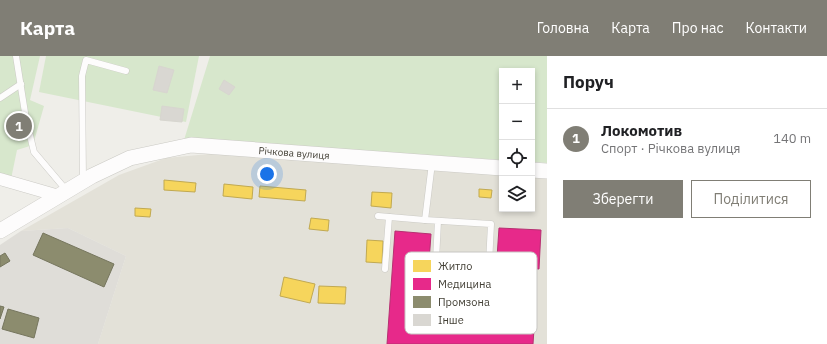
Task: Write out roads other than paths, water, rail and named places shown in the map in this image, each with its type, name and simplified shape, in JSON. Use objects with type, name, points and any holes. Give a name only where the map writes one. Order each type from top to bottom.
[{"type":"street","name":"Річкова вулиця","points":[[0,231],[88,179],[130,158],[191,145],[499,168]]},
{"type":"street","points":[[535,170],[547,171]]},
{"type":"street","points":[[0,179],[63,194]]},
{"type":"lane","points":[[16,56],[26,119],[34,152],[63,194]]},
{"type":"lane","points":[[88,179],[82,76],[86,60],[126,71]]},
{"type":"lane","points":[[0,98],[21,84]]},
{"type":"lane","points":[[425,220],[432,162]]},
{"type":"lane","points":[[378,216],[491,224],[490,252]]},
{"type":"lane","points":[[385,269],[389,217]]},
{"type":"lane","points":[[436,252],[438,221]]},
{"type":"place","name":"Локомотив","points":[[19,126]]}]
